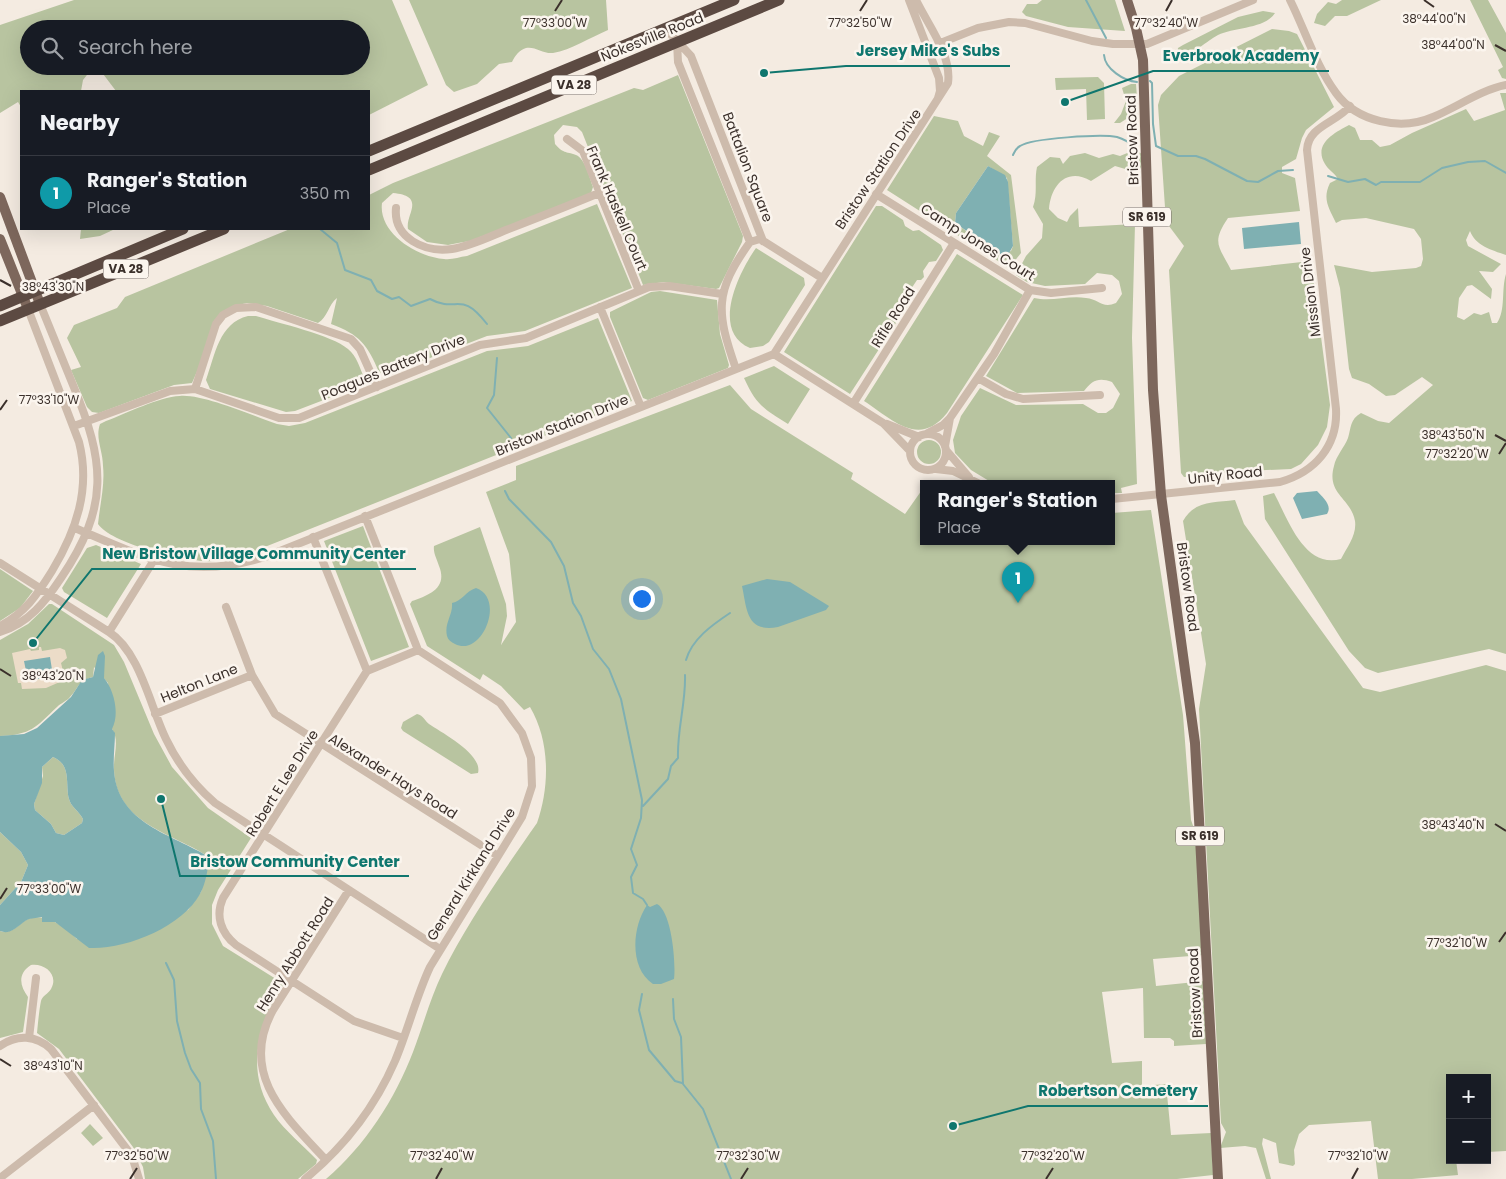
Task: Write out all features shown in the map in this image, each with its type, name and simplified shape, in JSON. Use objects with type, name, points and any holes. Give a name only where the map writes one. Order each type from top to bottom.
[{"type":"highway","name":"Nokesville Road","points":[[370,151],[734,0]]},
{"type":"highway","name":"Nokesville Road","points":[[370,170],[780,0]]},
{"type":"highway","name":"VA 28","points":[[0,306],[180,230]]},
{"type":"highway","name":"VA 28","points":[[0,321],[222,230]]},
{"type":"main road","name":"Bristow Road","points":[[1127,0],[1140,45],[1147,156],[1153,390],[1161,495],[1195,743],[1218,1179]]},
{"type":"main road","points":[[0,197],[40,304]]},
{"type":"main road","points":[[0,239],[28,309]]},
{"type":"street","name":"Bristow Station Drive","points":[[909,0],[928,48],[940,86],[937,103]]},
{"type":"street","name":"Bristow Station Drive","points":[[75,528],[154,560],[188,567],[227,566],[265,557],[774,354],[876,194],[945,91],[949,78],[939,44],[916,0]]},
{"type":"street","points":[[928,48],[978,28],[1016,22],[1092,41],[1140,45],[1157,42],[1253,0]]},
{"type":"street","points":[[1290,0],[1328,80],[1339,97],[1350,106],[1377,120],[1400,125],[1412,124],[1433,118],[1506,85]]},
{"type":"street","name":"Battalion Square","points":[[664,28],[691,56],[763,241],[822,278]]},
{"type":"street","name":"Battalion Square","points":[[677,42],[678,62],[750,242]]},
{"type":"street","name":"Mission Drive","points":[[1292,478],[1312,467],[1321,458],[1328,446],[1337,421],[1307,141],[1318,128],[1338,118],[1350,106]]},
{"type":"street","name":"Frank Haskell Court","points":[[567,139],[583,151],[639,291]]},
{"type":"street","points":[[396,208],[398,227],[408,238],[423,246],[444,250],[471,244],[599,193]]},
{"type":"street","name":"Camp Jones Court","points":[[876,194],[1030,290],[1051,293],[1102,288]]},
{"type":"street","points":[[736,369],[723,327],[722,294],[730,272],[750,242],[756,238],[763,241]]},
{"type":"street","name":"Rifle Road","points":[[853,404],[954,243]]},
{"type":"street","name":"Poagues Battery Drive","points":[[74,426],[170,391],[195,389],[285,420],[299,418],[480,345],[526,338],[655,286],[669,286],[722,294]]},
{"type":"street","points":[[971,479],[946,469],[929,470],[918,467],[912,460],[910,451],[912,445],[923,436],[943,425],[950,418],[978,378],[1030,290]]},
{"type":"street","points":[[0,632],[24,621],[50,594],[70,565],[87,533],[98,489],[96,451],[88,421],[40,304]]},
{"type":"street","points":[[195,389],[216,324],[227,312],[248,306],[350,339],[360,349],[377,387]]},
{"type":"street","points":[[600,307],[641,407]]},
{"type":"street","points":[[0,626],[26,609],[41,589],[75,528],[81,503],[83,473],[81,450],[74,426],[28,309]]},
{"type":"street","points":[[774,354],[883,423],[910,451]]},
{"type":"street","points":[[978,378],[1006,394],[1023,399],[1100,395]]},
{"type":"street","points":[[936,469],[944,462],[950,418]]},
{"type":"street","points":[[883,423],[923,436],[936,436],[971,479]]},
{"type":"street","name":"Unity Road","points":[[1115,499],[1161,495],[1292,478]]},
{"type":"street","points":[[313,537],[367,671],[418,650],[366,516]]},
{"type":"street","points":[[109,632],[154,560]]},
{"type":"street","points":[[0,563],[109,632],[129,651],[172,750],[198,787],[215,803],[440,949]]},
{"type":"street","name":"Alexander Hays Road","points":[[226,607],[252,675],[274,714],[498,856]]},
{"type":"street","name":"General Kirkland Drive","points":[[305,1179],[346,1139],[374,1102],[404,1038],[420,988],[440,949],[522,817],[529,801],[532,767],[526,741],[517,724],[500,703],[418,650]]},
{"type":"street","name":"Robert E Lee Drive","points":[[367,671],[223,898],[220,920],[225,934],[236,946],[354,1021],[404,1038]]},
{"type":"street","name":"Helton Lane","points":[[155,714],[252,675]]},
{"type":"street","name":"Henry Abbott Road","points":[[326,1160],[279,1108],[267,1086],[263,1069],[262,1048],[267,1023],[349,890]]},
{"type":"street","points":[[28,1038],[36,978]]},
{"type":"street","points":[[0,1046],[17,1038],[28,1038],[43,1043],[51,1049],[132,1156],[139,1179]]},
{"type":"street","points":[[0,1178],[94,1105]]},
{"type":"green space","points":[[74,0],[392,0],[428,85],[370,114],[370,90],[115,90],[104,75],[370,75],[370,20],[20,20],[20,75],[87,75],[83,80],[81,90],[20,90],[20,105],[18,102],[0,113],[0,25]]},
{"type":"green space","points":[[409,0],[606,0],[608,30],[574,46],[553,53],[526,48],[517,54],[512,62],[499,64],[477,84],[454,92],[446,85]]},
{"type":"green space","points":[[1042,0],[1115,0],[1125,31],[1068,27],[1026,16],[1022,12],[1027,4],[1037,4]]},
{"type":"green space","points":[[1342,0],[1381,0],[1347,16],[1335,16],[1325,26],[1314,23],[1317,14],[1328,2],[1336,4]]},
{"type":"green space","points":[[1470,0],[1488,0],[1506,33],[1506,79],[1502,78],[1498,70],[1503,67]]},
{"type":"green space","points":[[1263,11],[1275,13],[1257,25],[1225,32],[1193,52],[1177,55],[1178,48],[1183,45],[1238,17]]},
{"type":"green space","points":[[1272,29],[1297,34],[1334,107],[1306,130],[1296,159],[1282,167],[1282,173],[1295,178],[1300,211],[1228,218],[1218,239],[1220,250],[1231,270],[1311,261],[1330,405],[1327,427],[1318,445],[1301,464],[1291,469],[1184,477],[1181,473],[1169,270],[1184,246],[1166,222],[1158,105],[1161,95],[1179,76]]},
{"type":"green space","points":[[678,75],[743,236],[742,242],[719,288],[664,282],[643,285],[582,132],[577,127],[563,125],[554,135],[555,144],[563,151],[576,155],[582,160],[593,187],[591,193],[470,241],[448,245],[427,242],[408,229],[412,202],[403,195],[393,193],[382,203],[382,214],[386,224],[401,242],[411,248],[422,254],[450,259],[467,256],[597,204],[632,288],[525,331],[487,336],[386,375],[379,372],[371,354],[356,337],[331,324],[337,298],[324,318],[318,323],[267,306],[247,303],[223,312],[192,383],[174,385],[99,413],[92,412],[87,407],[71,370],[81,367],[67,338],[74,325],[117,308],[125,297],[288,230],[370,230],[370,194],[393,183],[634,88],[643,90]]},
{"type":"green space","points":[[1098,77],[1104,83],[1105,119],[1087,120],[1086,89],[1056,90],[1055,78]]},
{"type":"green space","points":[[1136,84],[1137,98],[1134,114],[1120,123],[1114,123],[1121,114],[1126,101],[1122,88]]},
{"type":"green space","points":[[1500,93],[1506,93],[1506,255],[1489,249],[1480,243],[1472,236],[1470,231],[1466,240],[1468,246],[1501,264],[1493,272],[1479,271],[1492,289],[1491,299],[1472,285],[1467,286],[1459,298],[1457,317],[1464,320],[1474,313],[1481,315],[1489,312],[1492,323],[1497,323],[1502,312],[1506,274],[1506,654],[1489,649],[1378,673],[1365,668],[1349,651],[1265,519],[1263,496],[1274,493],[1299,540],[1307,549],[1317,557],[1328,560],[1341,559],[1353,536],[1355,521],[1353,513],[1336,490],[1332,475],[1335,462],[1348,438],[1353,421],[1361,413],[1378,421],[1389,423],[1433,385],[1422,377],[1395,395],[1386,396],[1369,384],[1352,378],[1349,369],[1340,288],[1334,265],[1372,272],[1416,268],[1421,266],[1423,259],[1421,239],[1414,229],[1366,218],[1342,220],[1336,223],[1327,203],[1327,194],[1330,183],[1338,179],[1325,164],[1322,157],[1323,145],[1337,132],[1349,125],[1355,128],[1360,140],[1372,140],[1380,147],[1390,145],[1466,109],[1474,121],[1505,110]]},
{"type":"green space","points":[[934,116],[958,121],[964,136],[983,146],[989,132],[1000,136],[987,156],[1011,175],[1021,253],[1009,268],[887,190]],"holes":[[[988,166],[1007,178],[1013,246],[1011,251],[1000,255],[955,223],[956,213]]]},
{"type":"green space","points":[[1137,149],[1144,157],[1139,173],[1115,166],[1091,181],[1082,177],[1068,177],[1057,186],[1050,200],[1049,209],[1058,218],[1067,222],[1078,208],[1079,227],[1135,224],[1132,338],[1137,484],[1121,488],[1122,493],[1115,493],[1115,480],[987,480],[971,470],[955,453],[953,440],[961,416],[980,388],[1016,405],[1083,404],[1098,413],[1106,413],[1113,408],[1120,394],[1112,382],[1103,380],[1093,382],[1084,391],[1017,393],[986,376],[1034,298],[1080,297],[1111,305],[1116,303],[1122,294],[1119,281],[1112,275],[1097,273],[1085,284],[1045,286],[1027,282],[1016,275],[1026,256],[1042,238],[1043,224],[1033,207],[1037,167],[1050,157],[1060,158],[1063,164],[1070,156],[1085,153],[1099,158],[1113,154],[1120,156]]},
{"type":"green space","points":[[876,206],[882,206],[903,220],[905,226],[913,231],[919,230],[941,245],[943,250],[936,261],[929,262],[923,271],[924,277],[921,280],[917,280],[911,289],[914,295],[850,394],[784,352]]},
{"type":"green space","points":[[81,230],[113,230],[100,236],[80,239]]},
{"type":"green space","points":[[756,248],[804,278],[805,285],[769,342],[763,346],[750,348],[738,340],[732,329],[730,315],[736,286],[742,271]]},
{"type":"green space","points":[[957,254],[1023,295],[947,413],[937,423],[926,429],[916,430],[896,422],[864,401]]},
{"type":"green space","points":[[660,291],[717,300],[720,334],[729,365],[728,368],[648,400],[643,398],[610,317],[610,312],[651,292]]},
{"type":"green space","points":[[248,316],[256,316],[304,330],[340,344],[348,349],[356,359],[365,380],[363,385],[295,411],[286,412],[210,389],[206,380],[224,333],[230,325]]},
{"type":"green space","points":[[598,318],[632,401],[237,558],[202,561],[162,554],[116,538],[98,524],[103,487],[103,460],[99,429],[100,424],[106,421],[153,402],[171,397],[190,396],[242,411],[277,424],[289,426],[305,423],[487,351],[528,346]]},
{"type":"green space","points":[[774,366],[810,389],[788,424],[761,406],[744,378]]},
{"type":"green space","points":[[730,385],[751,409],[853,473],[851,479],[905,514],[920,493],[920,545],[1115,545],[1115,513],[1151,510],[1183,715],[1191,820],[1196,834],[1203,955],[1153,959],[1156,986],[1205,981],[1206,1044],[1174,1046],[1174,1041],[1170,1038],[1144,1038],[1143,988],[1102,992],[1112,1063],[1142,1061],[1142,1086],[1166,1084],[1171,1135],[1211,1133],[1213,1175],[1177,1179],[326,1179],[354,1152],[388,1104],[406,1070],[442,974],[474,916],[537,823],[541,809],[546,779],[546,764],[541,734],[537,720],[530,707],[524,710],[501,686],[483,674],[480,680],[427,646],[410,604],[412,601],[435,590],[439,585],[441,574],[434,546],[480,527],[506,604],[507,616],[501,645],[516,622],[509,554],[486,492],[516,480],[516,466]]},
{"type":"green space","points":[[929,440],[938,443],[941,452],[938,461],[929,464],[920,461],[917,452],[920,443]]},
{"type":"green space","points":[[1235,500],[1244,524],[1363,688],[1380,692],[1486,665],[1506,671],[1506,1151],[1491,1152],[1491,1074],[1446,1074],[1446,1164],[1457,1164],[1458,1175],[1412,1179],[1378,1179],[1371,1121],[1309,1125],[1299,1134],[1294,1150],[1295,1164],[1293,1166],[1279,1163],[1276,1143],[1263,1138],[1262,1144],[1271,1179],[1266,1179],[1256,1148],[1245,1146],[1220,1148],[1226,1132],[1221,1123],[1199,709],[1206,664],[1183,521],[1193,509],[1212,502]]},
{"type":"green space","points":[[363,526],[409,647],[371,661],[324,541]]},
{"type":"green space","points":[[96,545],[141,564],[107,618],[64,592],[62,588],[87,548]]},
{"type":"green space","points":[[0,569],[33,591],[20,608],[0,621]]},
{"type":"green space","points":[[49,604],[52,604],[114,645],[124,662],[154,734],[172,767],[208,808],[251,838],[218,890],[212,905],[212,924],[223,946],[284,984],[267,1016],[258,1048],[257,1065],[259,1081],[274,1115],[317,1160],[316,1164],[298,1179],[145,1179],[143,1167],[133,1147],[59,1049],[37,1033],[41,1001],[53,984],[52,975],[46,968],[31,965],[24,972],[21,980],[23,989],[28,997],[23,1032],[0,1038],[0,931],[8,932],[28,919],[42,917],[55,922],[77,939],[188,910],[201,892],[209,857],[149,825],[135,815],[125,803],[117,788],[114,770],[116,738],[112,729],[108,683],[94,667],[93,677],[81,683],[69,698],[38,725],[26,732],[0,736],[0,640],[28,624]]},
{"type":"green space","points":[[417,714],[452,738],[468,752],[478,766],[478,773],[471,774],[403,731],[401,728],[403,722]]},
{"type":"green space","points":[[53,757],[63,765],[67,775],[70,802],[83,819],[82,823],[64,835],[56,833],[51,824],[35,810],[34,804],[43,776],[42,767]]},
{"type":"green space","points":[[0,832],[21,852],[28,865],[21,882],[0,905]]},
{"type":"green space","points":[[90,1124],[103,1138],[93,1146],[81,1133]]},
{"type":"shaded area","points":[[39,647],[41,647],[42,651],[60,648],[65,650],[67,658],[61,663],[64,675],[61,677],[62,681],[46,688],[22,689],[21,683],[18,683],[12,653],[30,649],[31,651],[39,650]]},
{"type":"water","points":[[988,166],[1005,175],[1008,182],[1013,246],[1009,253],[1003,256],[955,223],[956,213]]},
{"type":"water","points":[[1299,222],[1301,244],[1244,249],[1242,228]]},
{"type":"water","points":[[1317,491],[1328,504],[1327,514],[1302,519],[1293,498],[1297,493]]},
{"type":"water","points":[[767,579],[790,582],[829,606],[826,610],[778,627],[767,628],[760,626],[754,623],[747,611],[742,586]]},
{"type":"water","points":[[476,588],[485,594],[489,603],[490,614],[487,625],[474,643],[465,646],[455,644],[448,639],[446,631],[452,603]]},
{"type":"water","points":[[103,651],[105,656],[104,678],[111,689],[115,702],[116,716],[112,729],[115,733],[114,771],[118,789],[125,804],[149,825],[209,857],[202,890],[192,906],[180,917],[151,934],[135,940],[103,948],[89,948],[55,922],[42,922],[42,917],[29,919],[9,932],[0,931],[0,905],[21,882],[28,865],[21,852],[0,832],[0,736],[24,734],[37,728],[71,697],[82,680],[93,677],[98,655]],"holes":[[[53,757],[59,760],[67,775],[70,802],[83,819],[82,823],[64,835],[56,833],[51,824],[35,810],[34,804],[42,783],[42,767]]]},
{"type":"water","points":[[50,657],[53,676],[28,681],[24,661]]},
{"type":"water","points":[[657,904],[666,917],[672,939],[674,979],[661,984],[653,984],[645,977],[640,968],[635,947],[638,924],[642,914],[647,905],[650,907]]},
{"type":"waterway","points":[[1086,0],[1106,38]]},
{"type":"waterway","points":[[1104,55],[1111,69],[1121,77],[1137,82]]},
{"type":"waterway","points":[[1150,81],[1152,83],[1153,124],[1156,146],[1178,156],[1196,156],[1205,159],[1247,181],[1258,182],[1278,171],[1293,170]]},
{"type":"waterway","points":[[1013,155],[1020,146],[1027,143],[1067,137],[1117,137],[1134,146]]},
{"type":"waterway","points":[[1328,176],[1348,182],[1365,179],[1376,185],[1381,182],[1420,182],[1442,168],[1468,162],[1485,161],[1506,173]]},
{"type":"waterway","points":[[321,230],[337,243],[345,270],[371,280],[377,291],[392,299],[399,297],[411,306],[430,299],[439,303],[471,307],[487,324]]},
{"type":"waterway","points":[[497,358],[494,395],[487,408],[511,438]]},
{"type":"waterway","points":[[505,491],[509,499],[551,542],[564,566],[573,603],[581,616],[593,649],[609,669],[621,699],[642,800],[641,818],[631,849],[637,865],[631,877],[633,893],[643,899],[647,905]]},
{"type":"waterway","points":[[686,660],[698,639],[730,613]]},
{"type":"waterway","points":[[643,806],[668,779],[671,766],[678,758],[685,675]]},
{"type":"waterway","points":[[166,963],[174,980],[177,1021],[185,1053],[191,1069],[200,1083],[201,1109],[213,1141],[216,1179]]},
{"type":"waterway","points":[[642,994],[639,1010],[649,1050],[675,1081],[682,1083]]},
{"type":"waterway","points":[[673,999],[674,1019],[681,1037],[683,1084],[703,1109],[731,1179]]},
{"type":"place","name":"Jersey Mike's Subs","points":[[764,73]]},
{"type":"place","name":"Everbrook Academy","points":[[1065,102]]},
{"type":"place","name":"Ranger's Station","points":[[1018,603]]},
{"type":"place","name":"New Bristow Village Community Center","points":[[33,643]]},
{"type":"place","name":"Bristow Community Center","points":[[161,799]]},
{"type":"place","name":"Robertson Cemetery","points":[[953,1126]]}]
